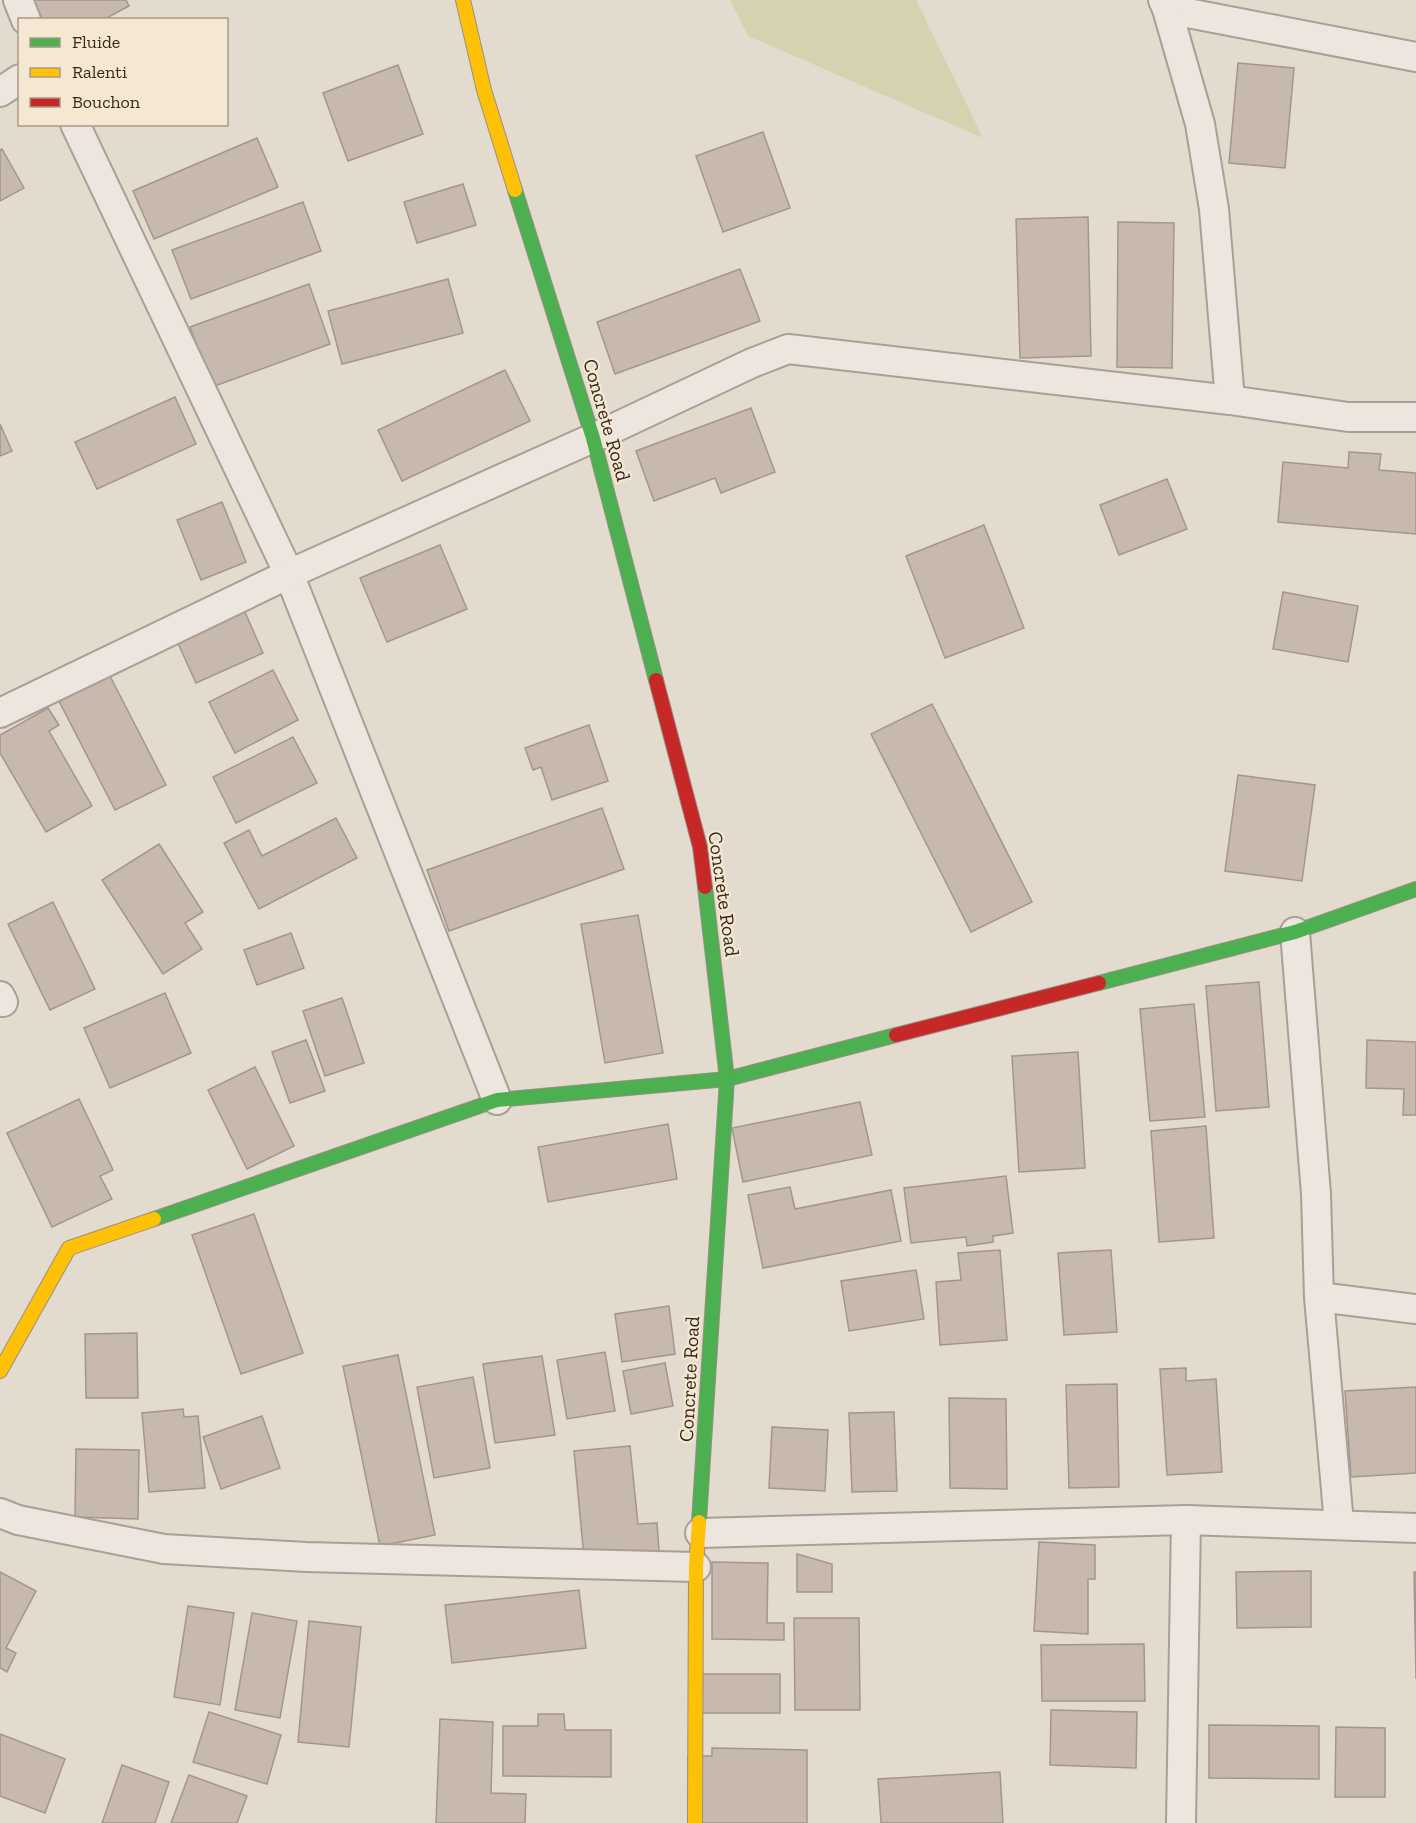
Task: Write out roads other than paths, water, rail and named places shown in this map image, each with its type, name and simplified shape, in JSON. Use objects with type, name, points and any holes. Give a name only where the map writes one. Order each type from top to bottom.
[{"type":"street","points":[[18,0],[25,18]]},
{"type":"street","name":"Concrete Road","points":[[463,0],[484,90],[594,438],[700,847],[727,1079],[700,1533],[696,1567],[695,1823]]},
{"type":"street","points":[[1230,400],[1212,198],[1200,124],[1165,4],[1416,57]]},
{"type":"street","points":[[0,92],[18,80]]},
{"type":"street","points":[[76,126],[289,573],[497,1100]]},
{"type":"street","points":[[0,713],[289,573],[594,438],[752,363],[788,350],[1230,400],[1348,417],[1416,417]]},
{"type":"street","points":[[0,1371],[69,1248],[497,1100],[727,1079],[1295,932],[1416,889]]},
{"type":"street","points":[[1295,932],[1316,1194],[1319,1297],[1339,1524]]},
{"type":"street","points":[[1319,1297],[1416,1309]]},
{"type":"street","points":[[0,1513],[18,1520],[164,1549],[306,1557],[696,1567]]},
{"type":"street","points":[[1181,1823],[1186,1520]]},
{"type":"street","points":[[700,1533],[1186,1520],[1416,1528]]}]
